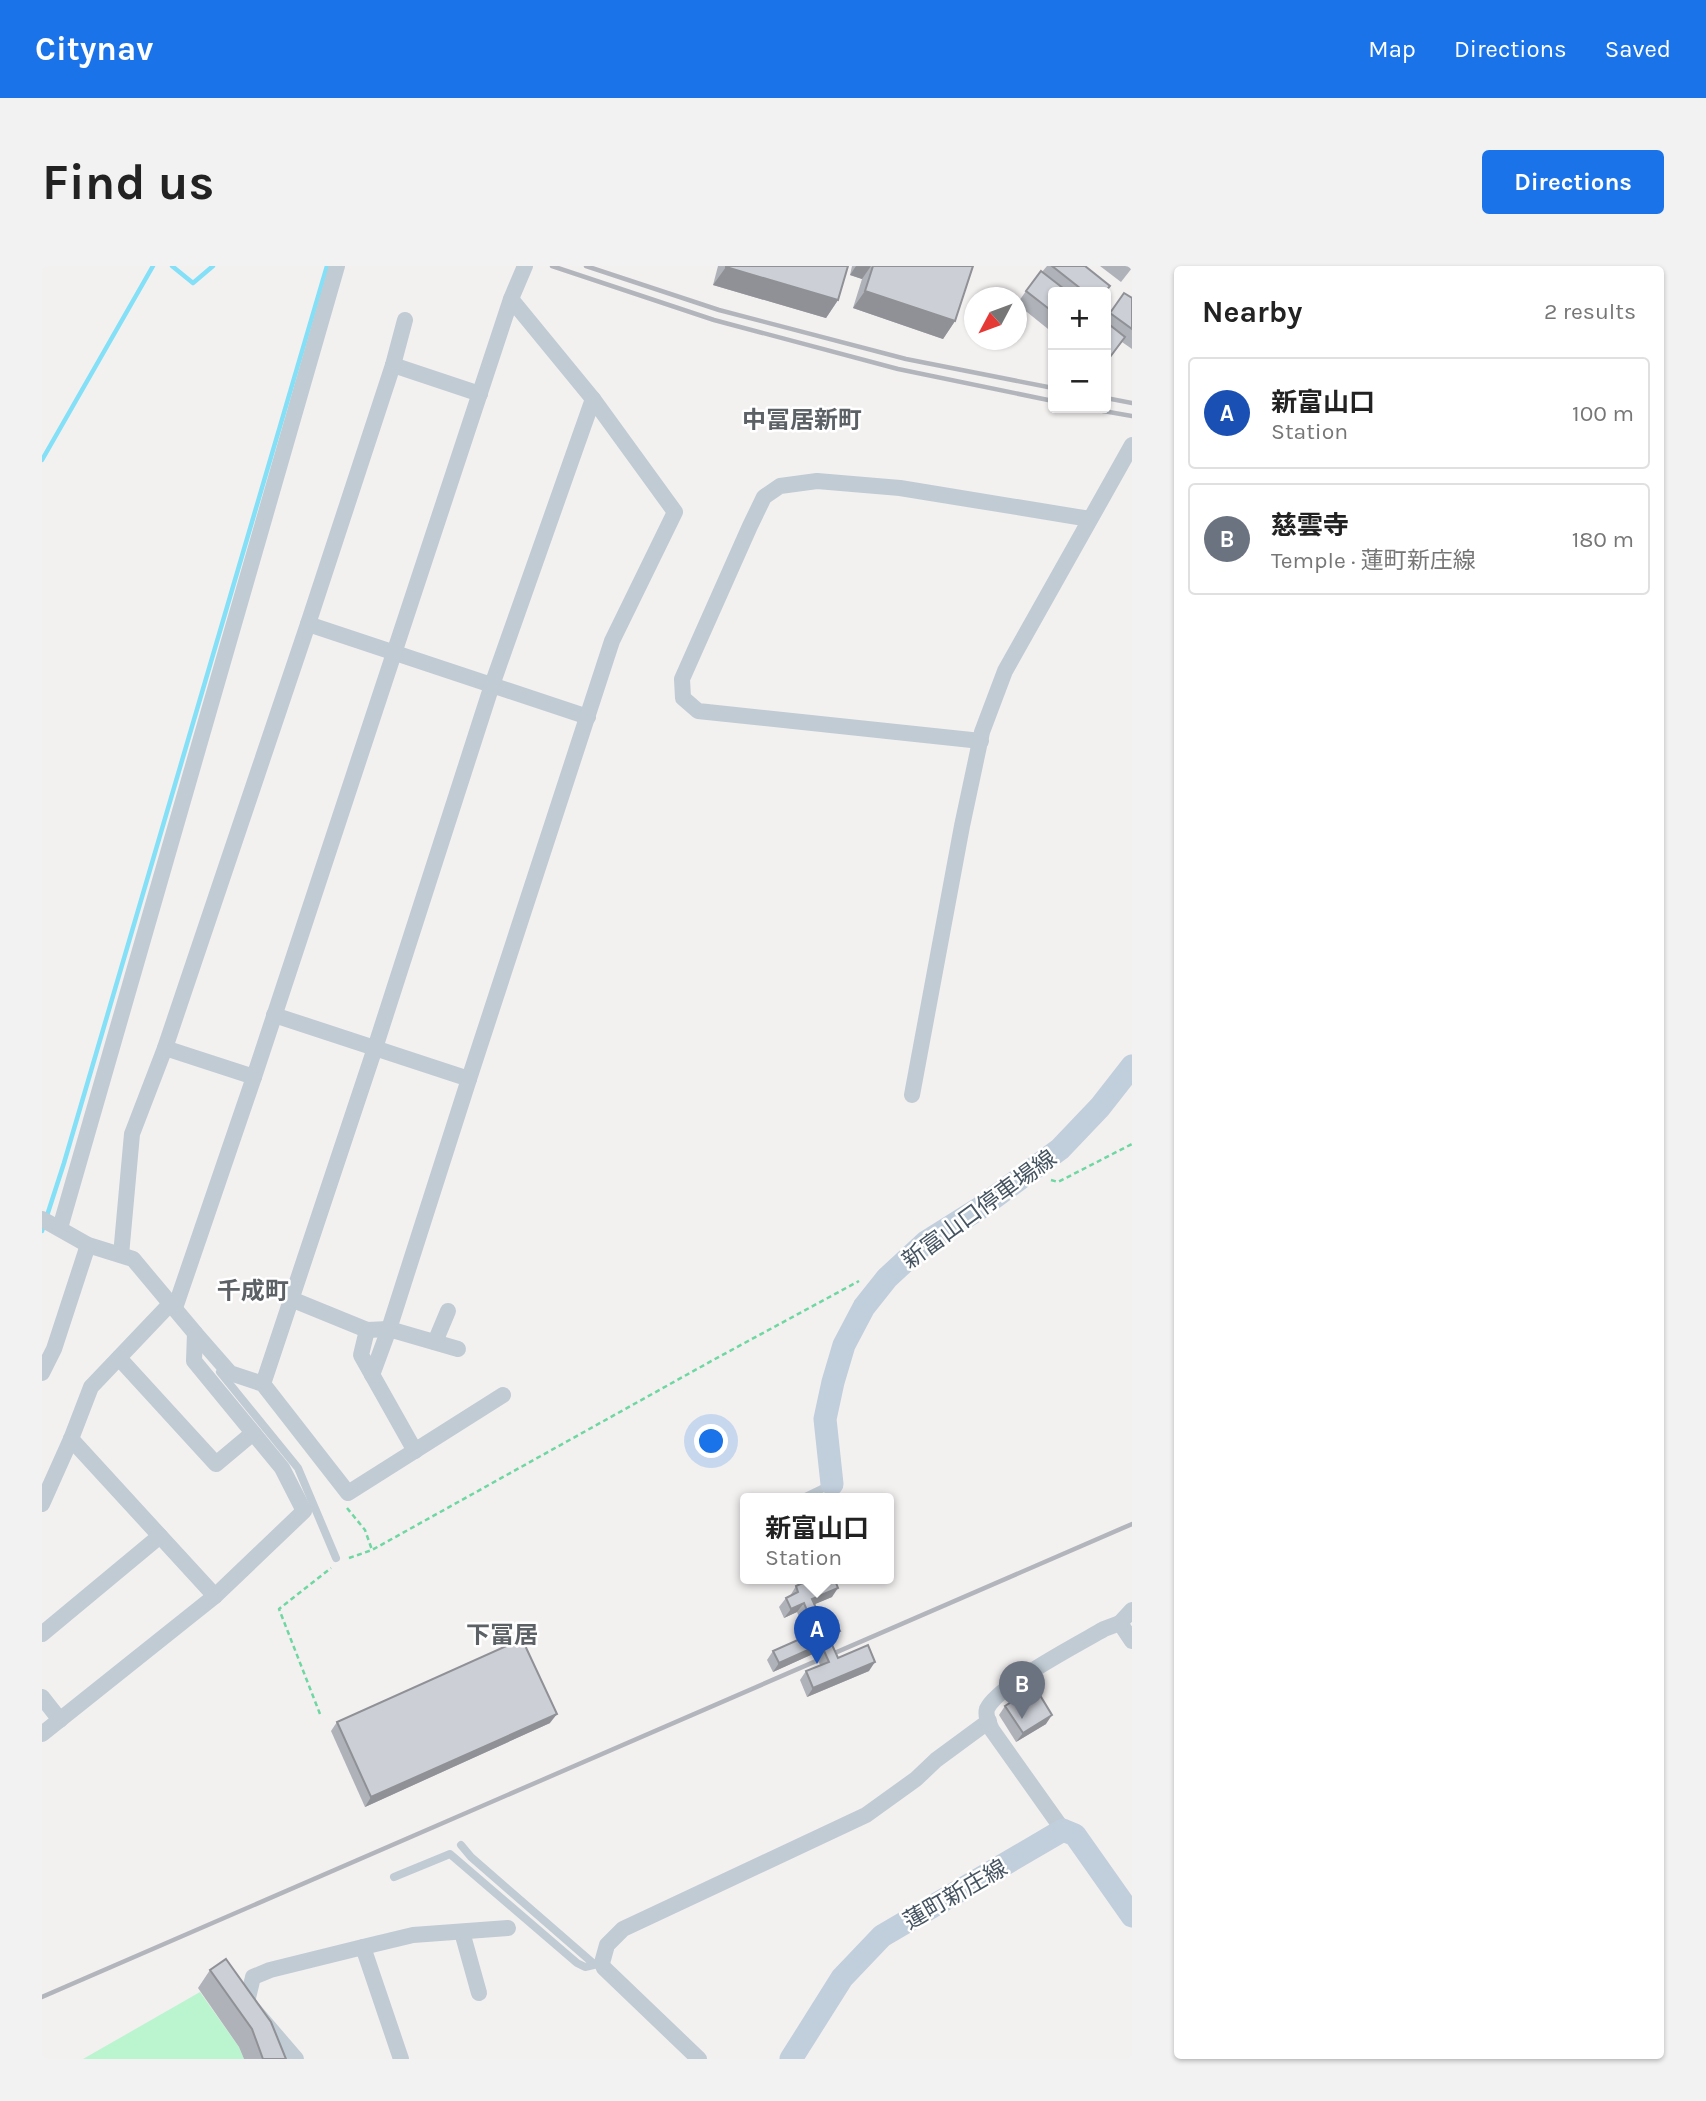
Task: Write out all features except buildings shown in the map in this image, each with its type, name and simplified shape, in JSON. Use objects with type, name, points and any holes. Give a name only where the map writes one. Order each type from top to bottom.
[{"type":"main road","name":"新富山口停車場線","points":[[833,1491],[825,1419],[832,1382],[849,1336],[864,1307],[887,1278],[926,1242],[980,1208],[1060,1149],[1100,1107],[1132,1066]]},
{"type":"main road","points":[[1063,1830],[1075,1835],[1132,1916]]},
{"type":"main road","name":"蓮町新庄線","points":[[791,2059],[842,1978],[882,1936],[1063,1830]]},
{"type":"street","points":[[60,1228],[337,266]]},
{"type":"street","points":[[42,1504],[91,1387],[173,1306],[254,1077],[511,299],[525,266]]},
{"type":"street","points":[[372,1376],[612,641],[675,512],[593,399],[511,299]]},
{"type":"street","points":[[121,1255],[132,1134],[165,1048],[308,624],[393,365],[405,320]]},
{"type":"street","points":[[393,365],[480,394]]},
{"type":"street","points":[[262,1384],[375,1048],[492,685],[593,399]]},
{"type":"street","points":[[912,1095],[982,732],[1005,671],[1132,445]]},
{"type":"street","points":[[981,741],[698,711],[683,698],[682,679],[764,497],[780,486],[817,481],[900,488],[1090,519]]},
{"type":"street","points":[[308,624],[588,717]]},
{"type":"street","points":[[274,1015],[469,1079]]},
{"type":"street","points":[[165,1048],[254,1077]]},
{"type":"street","points":[[42,1219],[88,1245],[133,1259],[195,1337],[230,1373],[262,1384],[348,1493],[503,1395]]},
{"type":"street","points":[[42,1373],[54,1349],[88,1245]]},
{"type":"street","points":[[291,1299],[367,1330],[389,1329],[458,1349]]},
{"type":"street","points":[[435,1342],[448,1311]]},
{"type":"street","points":[[367,1330],[361,1354],[415,1451]]},
{"type":"street","points":[[42,1734],[215,1596],[304,1511],[282,1468],[194,1361],[195,1337]]},
{"type":"street","points":[[118,1359],[216,1464],[254,1433]]},
{"type":"street","points":[[71,1439],[215,1596]]},
{"type":"street","points":[[42,1634],[160,1536]]},
{"type":"street","points":[[1063,1830],[992,1730],[986,1714],[988,1706],[1007,1688],[1094,1635],[1120,1623],[1132,1609]]},
{"type":"street","points":[[1120,1623],[1132,1641]]},
{"type":"street","points":[[42,1697],[60,1720]]},
{"type":"street","points":[[699,2059],[598,1964],[607,1945],[623,1929],[866,1815],[989,1721]]},
{"type":"street","points":[[296,2059],[247,2002],[253,1977],[271,1970],[413,1935],[508,1928]]},
{"type":"street","points":[[462,1932],[479,1993]]},
{"type":"street","points":[[363,1947],[401,2059]]},
{"type":"lane","points":[[195,1337],[298,1468],[335,1558]]},
{"type":"lane","points":[[461,1845],[471,1857],[598,1964]]},
{"type":"lane","points":[[394,1877],[450,1854],[577,1963],[585,1967],[598,1964]]},
{"type":"path","points":[[1028,1173],[1058,1182],[1132,1144]]},
{"type":"path","points":[[320,1714],[279,1609],[338,1562],[372,1550],[857,1282],[887,1278]]},
{"type":"green space","points":[[200,1992],[239,2047],[244,2059],[83,2059]]},
{"type":"waterway","points":[[42,460],[153,266]]},
{"type":"waterway","points":[[172,266],[193,283],[213,266]]},
{"type":"waterway","points":[[42,1231],[327,266]]},
{"type":"railway","points":[[552,266],[714,320],[898,369],[1048,400]]},
{"type":"railway","points":[[586,266],[719,310],[906,359],[1048,387]]},
{"type":"railway","points":[[1111,399],[1132,403]]},
{"type":"railway","points":[[1111,412],[1132,416]]},
{"type":"railway","points":[[42,1997],[1132,1524]]},
{"type":"place","name":"新富山口","points":[[817,1664]]},
{"type":"place","name":"慈雲寺","points":[[1022,1719]]},
{"type":"district","name":"中冨居新町","points":[[802,420]]},
{"type":"district","name":"千成町","points":[[253,1291]]},
{"type":"district","name":"下冨居","points":[[502,1635]]}]
